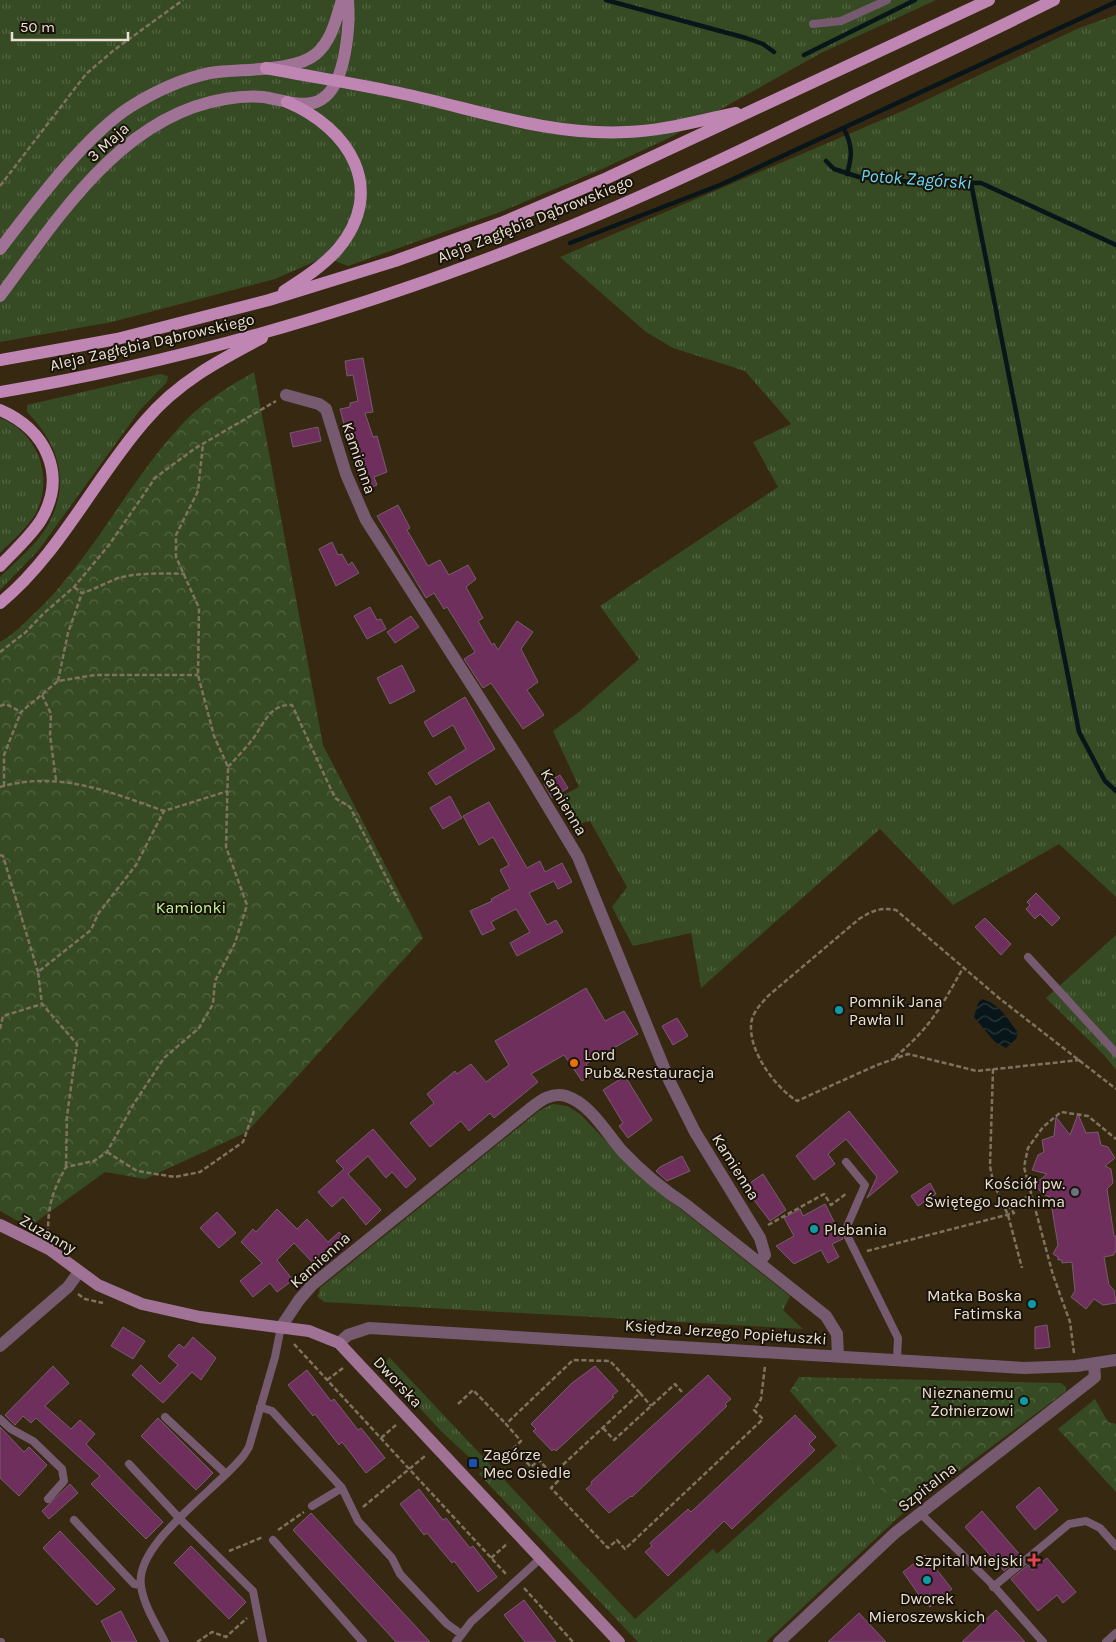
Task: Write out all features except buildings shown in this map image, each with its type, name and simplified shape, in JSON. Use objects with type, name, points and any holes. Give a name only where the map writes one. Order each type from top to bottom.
[{"type":"main road","name":"Aleja Zagłębia Dąbrowskiego","points":[[0,360],[117,339],[269,300],[395,261],[501,223],[606,178],[989,0]]},
{"type":"main road","name":"Aleja Zagłębia Dąbrowskiego","points":[[0,392],[147,363],[282,327],[451,271],[572,225],[753,144],[1054,0]]},
{"type":"main road","points":[[266,68],[401,93],[510,120],[598,132],[647,131],[755,109]]},
{"type":"main road","points":[[269,300],[320,266],[337,249],[356,218],[361,196],[359,176],[354,161],[337,134],[309,111],[287,102]]},
{"type":"main road","points":[[0,603],[37,566],[128,442],[166,400],[200,371],[282,327]]},
{"type":"main road","points":[[0,410],[25,423],[37,434],[48,458],[52,484],[42,518],[28,537],[0,566]]},
{"type":"street","points":[[266,68],[296,63],[315,55],[329,39],[342,0]]},
{"type":"street","points":[[336,82],[346,48],[350,21],[348,0]]},
{"type":"street","name":"3 Maja","points":[[0,249],[73,160],[113,120],[128,109],[170,86],[196,76],[235,70],[266,68]]},
{"type":"street","name":"3 Maja","points":[[0,296],[79,193],[112,158],[154,125],[185,109],[225,99],[261,97],[287,102],[311,103],[321,100],[336,82]]},
{"type":"street","name":"Kamienna","points":[[286,395],[319,404],[326,409],[350,482],[366,520],[524,767],[578,858],[674,1088],[695,1132],[760,1238],[765,1255],[759,1262]]},
{"type":"street","name":"Kamienna","points":[[281,1327],[299,1300],[312,1285],[531,1108],[544,1098],[554,1095],[576,1100],[588,1110],[624,1153],[663,1190],[685,1204],[826,1316],[836,1334],[838,1356]]},
{"type":"street","name":"Zuzanny","points":[[0,1225],[49,1249],[79,1272]]},
{"type":"street","points":[[0,1346],[68,1287],[79,1272]]},
{"type":"street","name":"Dworska","points":[[79,1272],[121,1297],[170,1312],[309,1331],[339,1344],[619,1642]]},
{"type":"street","name":"Księdza Jerzego Popiełuszki","points":[[339,1344],[348,1335],[369,1328],[1024,1368],[1094,1364],[1116,1360]]},
{"type":"street","name":"Szpitalna","points":[[779,1642],[895,1533],[1096,1377],[1094,1364]]},
{"type":"lane","points":[[813,24],[841,21],[887,0]]},
{"type":"lane","points":[[1028,957],[1116,1053]]},
{"type":"lane","points":[[846,1162],[865,1185],[845,1231],[898,1338],[897,1359]]},
{"type":"lane","points":[[165,1642],[144,1599],[140,1585],[140,1571],[154,1545],[239,1462],[249,1447],[275,1357],[281,1327]]},
{"type":"lane","points":[[260,1407],[272,1411],[342,1488],[358,1521],[392,1558],[400,1574],[447,1624],[461,1634]]},
{"type":"lane","points":[[165,1417],[226,1474]]},
{"type":"lane","points":[[0,1419],[11,1429],[33,1441],[62,1469],[64,1481],[48,1499]]},
{"type":"lane","points":[[129,1464],[180,1519],[253,1591],[263,1642]]},
{"type":"lane","points":[[312,1506],[342,1488]]},
{"type":"lane","points":[[920,1513],[993,1586],[1043,1642]]},
{"type":"lane","points":[[74,1520],[134,1584],[140,1585]]},
{"type":"lane","points":[[993,1586],[1069,1524],[1086,1521],[1100,1528],[1116,1546]]},
{"type":"lane","points":[[273,1540],[363,1642]]},
{"type":"lane","points":[[456,1642],[461,1634],[541,1558]]},
{"type":"lane","points":[[1106,1642],[1116,1634]]},
{"type":"path","points":[[0,186],[86,74],[114,50],[183,0]]},
{"type":"path","points":[[0,652],[26,632],[43,614],[74,587],[114,538],[155,478],[203,444],[286,395]]},
{"type":"path","points":[[66,1167],[94,1161],[107,1152],[133,1105],[164,1058],[199,1028],[213,1004],[215,981],[235,944],[248,905],[226,847],[228,767],[214,736],[198,675],[199,608],[176,557],[176,534],[198,491],[203,444]]},
{"type":"path","points":[[82,593],[119,578],[168,573],[185,574]]},
{"type":"path","points":[[74,587],[82,593]]},
{"type":"path","points":[[58,681],[68,633],[82,593]]},
{"type":"path","points":[[198,675],[95,674],[58,681],[21,712],[4,755],[2,786],[56,780],[109,792],[164,812],[228,790]]},
{"type":"path","points":[[42,695],[51,714],[50,735],[56,780]]},
{"type":"path","points":[[0,706],[6,704],[21,712]]},
{"type":"path","points":[[228,767],[254,737],[266,716],[282,705],[292,705],[335,798],[350,807],[400,902]]},
{"type":"path","points":[[38,972],[91,930],[98,914],[136,865],[164,812]]},
{"type":"path","points":[[0,856],[3,856],[38,972],[42,1004],[77,1044],[67,1116],[66,1167],[53,1189],[48,1208],[49,1249]]},
{"type":"path","points":[[1080,1060],[978,1070],[908,1054],[894,1058],[797,1101],[786,1094],[763,1066],[750,1025],[756,1008],[768,996],[875,909],[896,910],[963,968],[1080,1060],[1116,1089]]},
{"type":"path","points":[[894,1058],[920,1036],[963,968]]},
{"type":"path","points":[[0,1029],[3,1016],[42,1004]]},
{"type":"path","points":[[993,1069],[990,1166],[993,1182],[1008,1215],[1022,1268]]},
{"type":"path","points":[[107,1152],[137,1171],[175,1176],[200,1172],[243,1142],[254,1111]]},
{"type":"path","points":[[1074,1350],[1070,1322],[1053,1275],[1024,1167],[1028,1148],[1042,1127],[1061,1112],[1088,1116],[1107,1129],[1116,1138]]},
{"type":"path","points":[[770,1230],[768,1226],[824,1194],[832,1205],[847,1194],[850,1187],[859,1179]]},
{"type":"path","points":[[857,1255],[884,1245],[1014,1213],[1008,1205],[1032,1195]]},
{"type":"path","points":[[294,1344],[491,1558],[515,1582],[520,1584],[573,1642]]},
{"type":"path","points":[[506,1424],[573,1360],[610,1361],[651,1406]]},
{"type":"path","points":[[458,1404],[473,1390],[522,1441],[514,1448],[531,1467],[538,1460],[558,1481],[551,1488],[592,1532],[608,1548],[616,1540],[625,1549],[763,1418],[754,1410],[761,1399],[763,1370],[766,1362]]},
{"type":"path","points":[[327,1380],[343,1368]]},
{"type":"path","points":[[603,1428],[614,1440],[675,1384],[682,1392]]},
{"type":"path","points":[[552,1475],[640,1393]]},
{"type":"path","points":[[380,1438],[396,1425]]},
{"type":"path","points":[[352,1510],[365,1507],[426,1456]]},
{"type":"path","points":[[218,1556],[276,1531],[312,1506]]},
{"type":"path","points":[[273,1540],[276,1531]]},
{"type":"path","points":[[491,1558],[508,1543]]},
{"type":"path","points":[[197,1642],[212,1632],[226,1637],[256,1608]]},
{"type":"green space","points":[[0,0],[936,0],[821,53],[669,138],[602,169],[500,212],[348,266],[325,257],[275,279],[112,322],[0,342]]},
{"type":"green space","points":[[1116,15],[1116,897],[1059,844],[953,905],[880,829],[701,988],[691,933],[633,946],[612,907],[627,887],[590,821],[570,826],[556,799],[579,787],[553,731],[579,712],[639,659],[600,606],[778,487],[753,442],[791,424],[745,371],[673,348],[646,332],[560,257],[905,110],[1079,28]]},
{"type":"green space","name":"Kamionki","points":[[254,372],[323,745],[423,938],[247,1132],[145,1179],[105,1172],[29,1227],[0,1211],[0,642],[22,626],[61,585],[80,562],[148,465],[186,420],[227,388]]},
{"type":"green space","points":[[160,374],[168,376],[167,382],[140,410],[38,551],[0,590],[0,577],[33,545],[49,523],[56,508],[59,493],[60,478],[53,450],[47,437],[27,412],[27,405]]},
{"type":"green space","points":[[0,418],[24,434],[33,445],[43,471],[43,485],[36,513],[24,529],[0,553]]},
{"type":"green space","points":[[1116,935],[1116,1070],[1104,1055],[1046,998]]},
{"type":"green space","points":[[553,1104],[567,1106],[580,1114],[645,1181],[790,1296],[783,1310],[803,1329],[324,1302],[318,1297],[320,1288],[540,1110]]},
{"type":"green space","points":[[389,1357],[635,1619],[713,1549],[717,1554],[837,1446],[904,1512],[766,1642],[638,1642],[479,1474],[483,1470],[442,1432],[387,1373],[383,1368]]},
{"type":"green space","points":[[799,1377],[1061,1383],[1066,1387],[1065,1392],[904,1512],[837,1446],[790,1391]]},
{"type":"green space","points":[[1095,1399],[1108,1422],[1116,1424],[1116,1492],[1058,1429]]},
{"type":"water","points":[[982,999],[994,1004],[1007,1017],[1018,1033],[1016,1039],[1006,1048],[995,1042],[974,1017],[978,1003]]},
{"type":"waterway","name":"Potok Zagórski","points":[[606,0],[746,38],[763,44],[774,52]]},
{"type":"waterway","points":[[804,55],[915,0]]},
{"type":"waterway","points":[[570,243],[720,185],[1116,2]]},
{"type":"waterway","points":[[844,129],[851,152],[847,174]]},
{"type":"waterway","name":"Potok Zagórski","points":[[826,161],[834,169],[859,177],[913,182],[981,183],[1116,245]]},
{"type":"waterway","points":[[971,183],[1079,732],[1105,781],[1116,791]]},
{"type":"place","name":"Pomnik Jana Pawła II","points":[[839,1010]]},
{"type":"place","name":"Lord Pub&Restauracja","points":[[574,1063]]},
{"type":"place","name":"Kościół pw. Świętego Joachima","points":[[1075,1192]]},
{"type":"place","name":"Plebania","points":[[814,1229]]},
{"type":"place","name":"Matka Boska Fatimska","points":[[1032,1304]]},
{"type":"place","name":"Nieznanemu Żołnierzowi","points":[[1024,1401]]},
{"type":"place","name":"Zagórze Mec Osiedle","points":[[473,1463]]},
{"type":"place","name":"Szpital Miejski","points":[[1034,1560]]},
{"type":"place","name":"Dworek Mieroszewskich","points":[[927,1580]]}]
